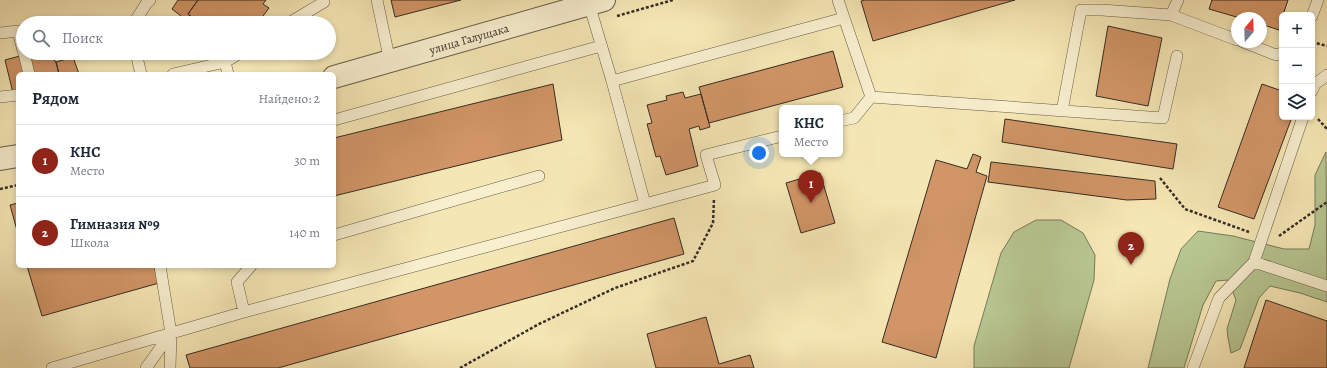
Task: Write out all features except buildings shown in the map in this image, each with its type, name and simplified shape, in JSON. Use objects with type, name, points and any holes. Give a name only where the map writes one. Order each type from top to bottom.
[{"type":"street","name":"улица Галущака","points":[[336,76],[597,2]]},
{"type":"street","points":[[0,160],[16,156]]},
{"type":"lane","points":[[138,16],[150,0]]},
{"type":"lane","points":[[377,0],[390,62]]},
{"type":"lane","points":[[838,0],[871,97]]},
{"type":"lane","points":[[1171,15],[1178,0]]},
{"type":"lane","points":[[1314,12],[1318,0]]},
{"type":"lane","points":[[301,16],[324,2]]},
{"type":"lane","points":[[597,2],[601,46],[612,81],[645,204]]},
{"type":"lane","points":[[1062,111],[1083,5],[1102,10],[1171,15],[1231,38]]},
{"type":"lane","points":[[612,81],[844,18]]},
{"type":"lane","points":[[0,34],[16,31]]},
{"type":"lane","points":[[336,119],[601,46]]},
{"type":"lane","points":[[1258,48],[1276,55],[1279,54]]},
{"type":"lane","points":[[871,97],[1163,118],[1177,56]]},
{"type":"lane","points":[[25,60],[28,72]]},
{"type":"lane","points":[[138,60],[141,72]]},
{"type":"lane","points":[[182,72],[228,60]]},
{"type":"lane","points":[[225,62],[228,72]]},
{"type":"lane","points":[[1315,84],[1327,75]]},
{"type":"lane","points":[[0,97],[16,95]]},
{"type":"lane","points":[[843,120],[854,118],[871,97]]},
{"type":"lane","points":[[1193,368],[1219,298],[1254,262],[1302,120]]},
{"type":"lane","points":[[52,368],[244,312],[715,185],[706,155],[779,137]]},
{"type":"lane","points":[[336,234],[539,176]]},
{"type":"lane","points":[[1254,262],[1327,286]]},
{"type":"lane","points":[[160,268],[171,333],[170,368]]},
{"type":"lane","points":[[244,312],[237,282],[249,268]]},
{"type":"lane","points":[[146,368],[171,333]]},
{"type":"path","points":[[1315,43],[1327,46]]},
{"type":"path","points":[[1317,117],[1327,129]]},
{"type":"path","points":[[1160,178],[1185,209],[1273,240],[1327,202]]},
{"type":"path","points":[[0,189],[16,185]]},
{"type":"path","points":[[460,368],[539,324],[615,288],[693,261],[713,223],[715,185]]},
{"type":"green space","points":[[1326,152],[1327,302],[1300,293],[1270,286],[1259,298],[1240,349],[1231,353],[1227,329],[1236,300],[1228,280],[1216,281],[1203,305],[1184,368],[1148,368],[1170,279],[1181,249],[1198,231],[1233,236],[1284,249],[1309,249],[1315,225],[1315,175]]},
{"type":"green space","points":[[1036,220],[1061,220],[1083,233],[1095,255],[1094,280],[1069,368],[974,368],[974,346],[1001,253],[1014,232]]},
{"type":"place","name":"КНС","points":[[811,203]]},
{"type":"place","name":"Гимназия №9","points":[[1131,265]]}]
